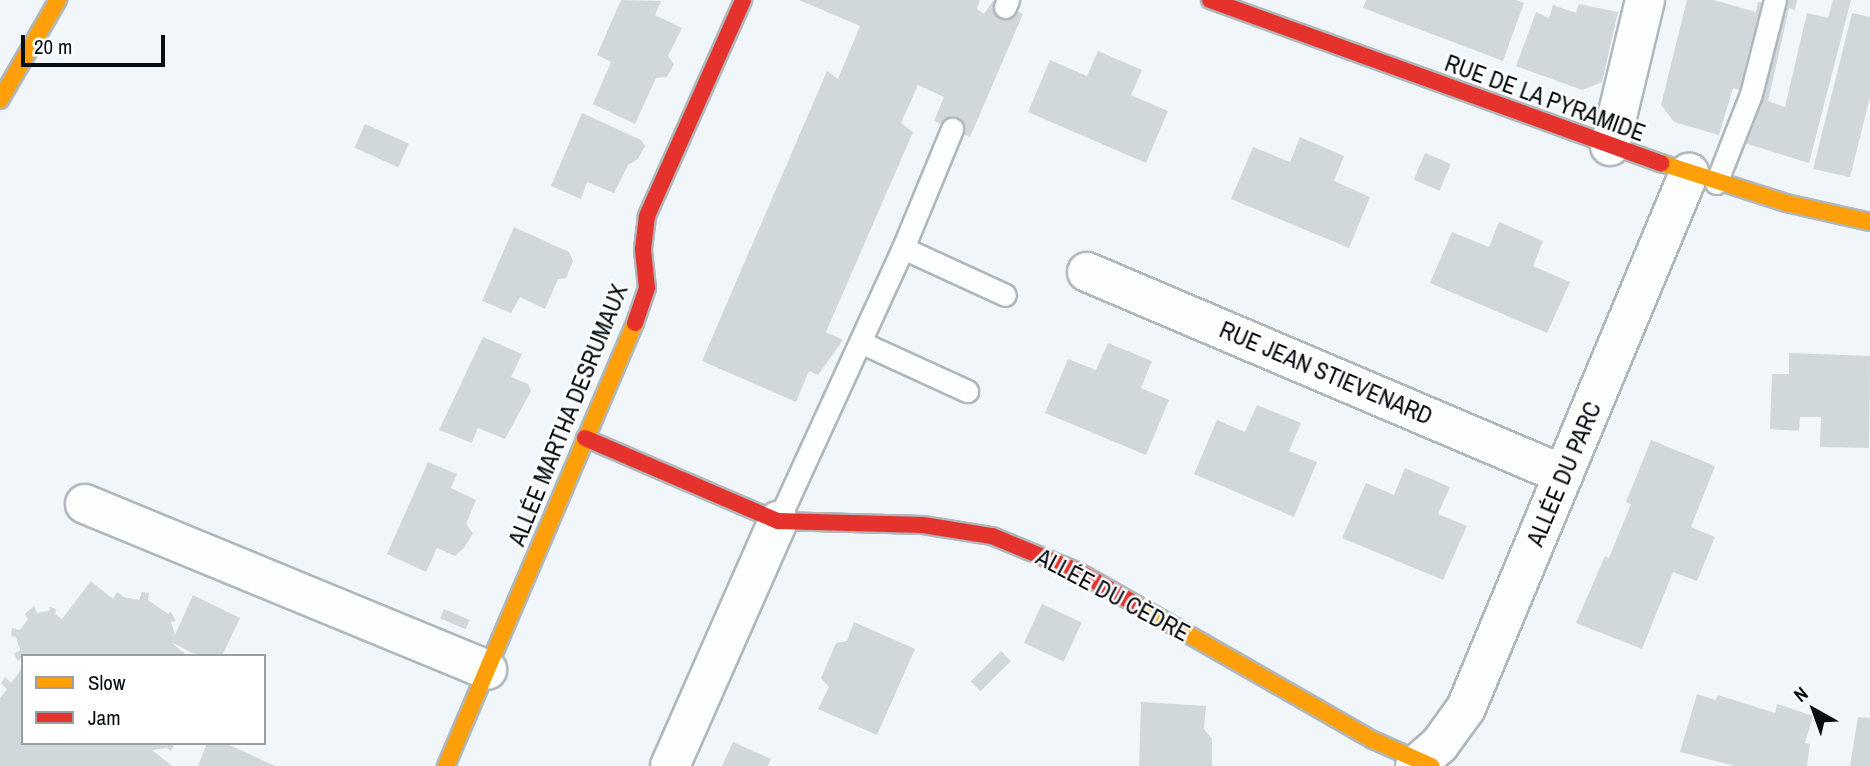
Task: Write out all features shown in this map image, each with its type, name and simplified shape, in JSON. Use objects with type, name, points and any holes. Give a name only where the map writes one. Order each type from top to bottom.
[{"type":"street","points":[[0,100],[58,0]]},
{"type":"street","name":"ALLÉE MARTHA DESRUMAUX","points":[[446,766],[643,305],[647,288],[643,249],[647,216],[743,0]]},
{"type":"street","name":"RUE DE LA PYRAMIDE","points":[[1210,0],[1703,178],[1819,212],[1870,222]]},
{"type":"street","points":[[1609,146],[1645,0]]},
{"type":"street","name":"ALLÉE DU PARC","points":[[1422,765],[1455,726],[1466,708],[1564,475],[1703,178]]},
{"type":"street","name":"RUE JEAN STIEVENARD","points":[[1087,272],[1564,475]]},
{"type":"street","name":"ALLÉE DU CÈDRE","points":[[584,438],[778,522],[933,526],[992,536],[1023,547],[1079,572],[1422,765]]},
{"type":"street","points":[[85,504],[487,670]]},
{"type":"street","points":[[670,766],[778,522]]},
{"type":"lane","points":[[1703,178],[1751,94],[1775,0]]},
{"type":"lane","points":[[778,522],[903,248],[952,129]]},
{"type":"lane","points":[[903,248],[1005,295]]},
{"type":"lane","points":[[860,342],[967,391]]},
{"type":"building","points":[[621,0],[661,1],[655,15],[682,28],[668,56],[674,64],[667,77],[656,78],[635,124],[593,104],[611,62],[597,55]]},
{"type":"building","points":[[799,0],[980,0],[977,9],[984,14],[993,1],[1023,14],[970,137],[934,121],[944,97],[918,85],[901,123],[913,132],[826,332],[843,340],[818,375],[809,371],[796,402],[702,361],[827,71],[838,79],[860,26]]},
{"type":"building","points":[[1366,0],[1516,0],[1524,3],[1503,61],[1363,8]]},
{"type":"building","points":[[1687,0],[1714,0],[1756,12],[1758,2],[1769,4],[1745,92],[1733,88],[1719,135],[1674,122],[1661,105]]},
{"type":"building","points":[[1780,0],[1797,0],[1795,10],[1789,8],[1768,101],[1785,107],[1807,13],[1828,18],[1833,0],[1851,0],[1809,163],[1738,141]]},
{"type":"building","points":[[1579,4],[1618,12],[1602,82],[1582,90],[1516,66],[1536,12],[1549,18],[1553,5],[1576,13]]},
{"type":"building","points":[[1852,13],[1870,17],[1870,97],[1850,177],[1813,169]]},
{"type":"building","points":[[1098,51],[1142,70],[1131,95],[1168,111],[1146,163],[1028,112],[1050,60],[1087,76]]},
{"type":"building","points":[[582,113],[641,140],[645,146],[638,159],[628,165],[614,193],[587,182],[581,199],[551,186]]},
{"type":"building","points":[[365,124],[409,144],[398,167],[354,148]]},
{"type":"building","points":[[1300,137],[1344,156],[1334,181],[1370,197],[1349,248],[1231,199],[1253,147],[1290,162]]},
{"type":"building","points":[[1425,153],[1451,164],[1439,191],[1414,180]]},
{"type":"building","points":[[1499,222],[1543,241],[1533,266],[1570,282],[1547,333],[1430,283],[1452,232],[1489,247]]},
{"type":"building","points":[[514,227],[569,252],[573,261],[566,278],[558,279],[545,309],[520,297],[511,313],[482,301]]},
{"type":"building","points":[[483,337],[522,354],[511,377],[528,384],[531,391],[505,439],[478,428],[472,443],[439,430]]},
{"type":"building","points":[[1108,343],[1152,361],[1141,388],[1169,400],[1146,455],[1045,413],[1068,359],[1096,370]]},
{"type":"building","points":[[1789,353],[1870,356],[1869,448],[1820,447],[1821,417],[1800,417],[1799,431],[1770,429],[1772,374],[1789,374]]},
{"type":"building","points":[[1257,405],[1301,423],[1289,451],[1317,462],[1294,517],[1194,474],[1217,420],[1245,432]]},
{"type":"building","points":[[1651,440],[1715,466],[1691,527],[1715,537],[1697,581],[1673,572],[1642,649],[1576,623],[1605,556],[1609,558],[1631,504],[1626,502]]},
{"type":"building","points":[[428,462],[457,474],[451,488],[476,500],[466,524],[473,533],[464,548],[455,556],[437,548],[426,572],[387,554]]},
{"type":"building","points":[[1405,468],[1450,487],[1438,514],[1467,526],[1443,580],[1342,538],[1366,483],[1394,495]]},
{"type":"building","points":[[91,581],[113,599],[117,592],[124,597],[139,600],[142,592],[149,593],[148,600],[168,614],[171,612],[176,621],[171,622],[175,635],[193,595],[240,618],[223,654],[194,654],[171,642],[186,654],[21,654],[18,661],[14,654],[20,650],[16,637],[11,636],[12,628],[20,630],[28,619],[25,614],[34,606],[37,613],[49,611],[50,607],[56,609],[55,614],[62,619]]},
{"type":"building","points":[[1042,604],[1082,623],[1064,662],[1024,643]]},
{"type":"building","points":[[444,609],[470,620],[466,629],[440,618]]},
{"type":"building","points":[[854,622],[915,649],[877,735],[818,709],[829,687],[821,678],[836,643],[847,641]]},
{"type":"building","points":[[1001,651],[1011,661],[980,691],[971,681]]},
{"type":"building","points":[[21,670],[21,745],[174,745],[171,751],[166,748],[152,750],[172,766],[0,766],[0,698],[7,689],[1,684],[5,677],[11,683]]},
{"type":"building","points":[[1697,694],[1716,700],[1718,695],[1775,713],[1777,704],[1813,716],[1805,743],[1810,744],[1807,766],[1735,766],[1680,752]]},
{"type":"building","points":[[1141,702],[1206,706],[1204,729],[1212,739],[1212,766],[1139,766]]},
{"type":"building","points":[[1858,717],[1870,718],[1870,766],[1850,766]]},
{"type":"building","points":[[733,742],[771,759],[768,766],[722,766]]},
{"type":"building","points":[[206,745],[229,745],[275,766],[198,766]]},
{"type":"traffic: slow","points":[[0,100],[58,0]]},
{"type":"traffic: slow","points":[[1661,163],[1786,203],[1870,222]]},
{"type":"traffic: slow","points":[[446,766],[635,323]]},
{"type":"traffic: slow","points":[[1137,605],[1373,740],[1431,766]]},
{"type":"traffic: jam","points":[[635,323],[647,288],[643,249],[647,216],[743,0]]},
{"type":"traffic: jam","points":[[1210,0],[1661,163]]},
{"type":"traffic: jam","points":[[585,438],[778,521],[923,525],[992,536],[1079,572],[1137,605]]}]
